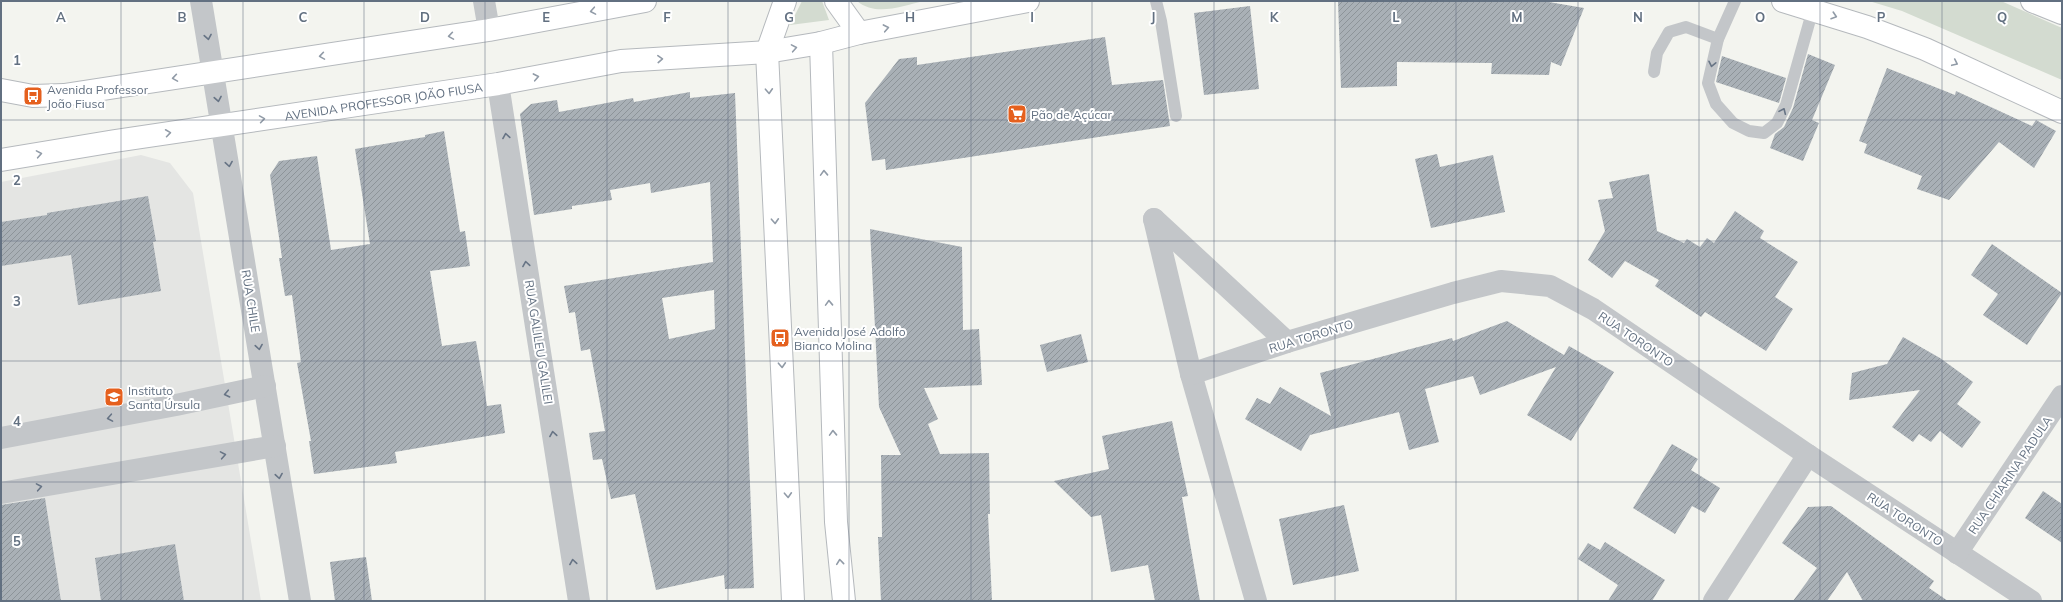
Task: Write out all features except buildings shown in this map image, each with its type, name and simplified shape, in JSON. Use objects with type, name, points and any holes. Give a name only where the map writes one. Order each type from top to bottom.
[{"type":"main road","points":[[1,90],[33,96],[64,95],[489,30],[645,1]]},
{"type":"main road","points":[[785,1],[767,52],[793,601]]},
{"type":"main road","points":[[836,1],[859,33]]},
{"type":"main road","name":"AVENIDA PROFESSOR JOÃO FIUSA","points":[[1,160],[498,84],[621,61],[767,52],[821,43],[859,33],[1028,1]]},
{"type":"main road","points":[[1783,1],[1925,49],[2062,112]]},
{"type":"main road","points":[[2032,1],[2062,13]]},
{"type":"main road","points":[[821,43],[836,522],[844,601]]},
{"type":"street","name":"RUA CHILE","points":[[202,1],[300,601]]},
{"type":"street","points":[[484,1],[489,30]]},
{"type":"street","name":"RUA GALILEU GALILEI","points":[[498,84],[579,601]]},
{"type":"street","points":[[1256,601],[1191,374],[1154,219],[1287,342]]},
{"type":"street","name":"RUA TORONTO","points":[[1191,374],[1287,342],[1453,293],[1501,281],[1550,286],[1593,309],[1808,455],[2031,601]]},
{"type":"street","points":[[1,438],[176,405],[265,386]]},
{"type":"street","name":"RUA CHIARINA PADULA","points":[[1957,553],[2062,396]]},
{"type":"street","points":[[1,493],[275,446]]},
{"type":"street","points":[[1714,601],[1808,455]]},
{"type":"lane","points":[[1156,1],[1161,20],[1176,116]]},
{"type":"lane","points":[[1735,1],[1718,39],[1708,83],[1716,104],[1733,123],[1749,131],[1764,133],[1777,123],[1786,104],[1813,10]]},
{"type":"lane","points":[[1654,72],[1657,53],[1669,32],[1686,27],[1718,39]]},
{"type":"shaded area","points":[[802,1],[822,1],[829,20],[790,25]]},
{"type":"shaded area","points":[[857,1],[924,1],[889,9],[881,9],[864,6]]},
{"type":"shaded area","points":[[1869,1],[2001,1],[2062,28],[2062,80],[1902,11]]},
{"type":"shaded area","name":"Instituto Santa Úrsula","points":[[141,155],[170,163],[193,193],[261,601],[1,601],[1,182]]},
{"type":"place","name":"Avenida Professor João Fiusa","points":[[33,96]]},
{"type":"place","name":"Pão de Açúcar","points":[[1017,114]]},
{"type":"place","name":"Avenida José Adolfo Bianco Molina","points":[[780,338]]},
{"type":"place","name":"Instituto Santa Úrsula","points":[[114,397]]}]
